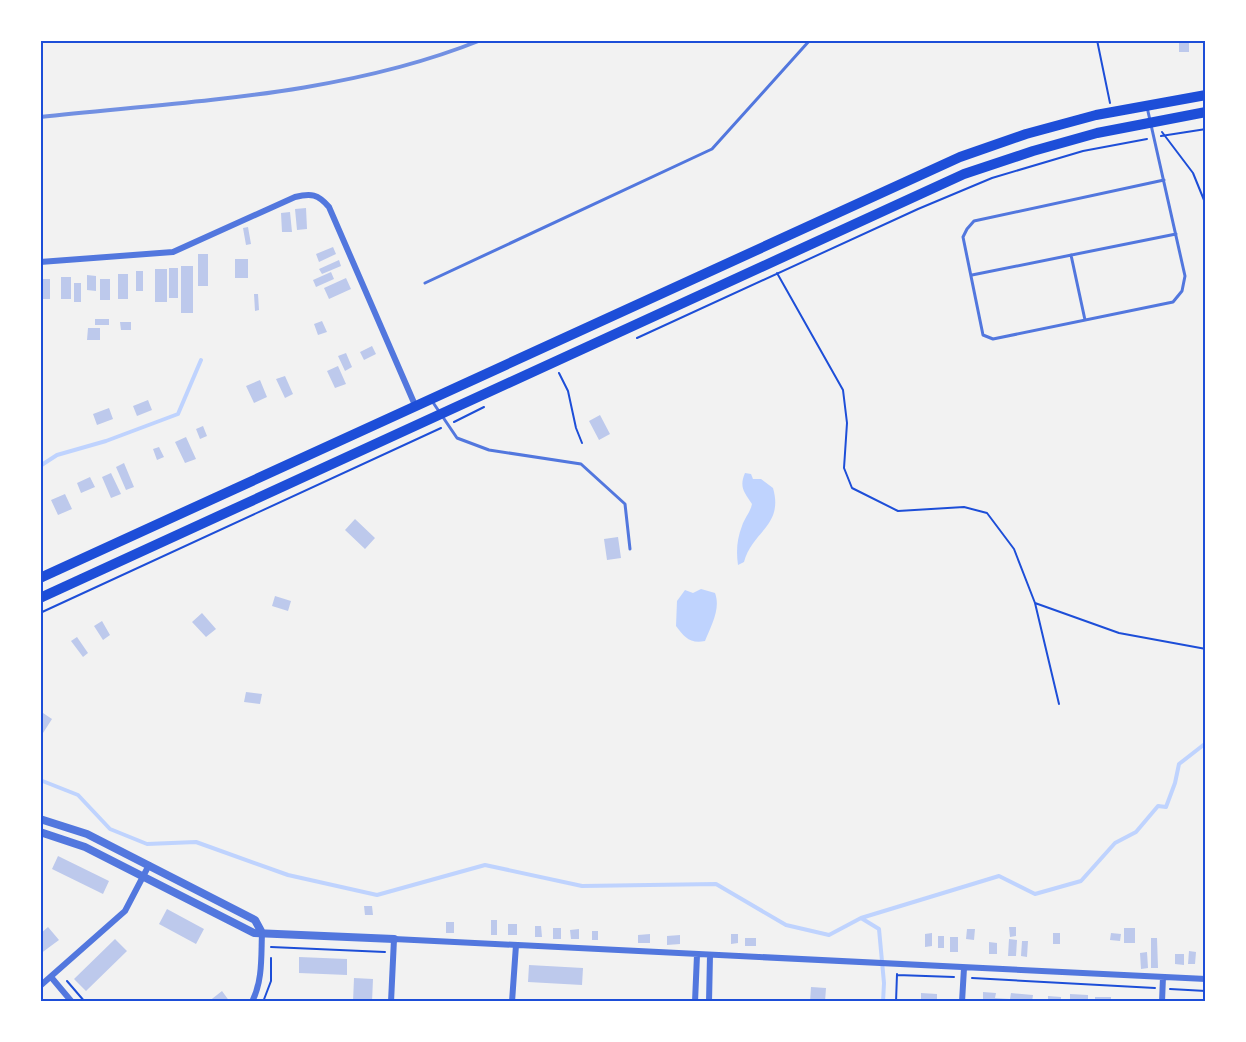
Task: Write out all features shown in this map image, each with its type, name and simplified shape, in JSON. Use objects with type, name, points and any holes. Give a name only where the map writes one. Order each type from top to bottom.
[{"type":"main road","points":[[40,578],[960,157],[1026,134],[1112,112],[1206,95]]},
{"type":"main road","points":[[40,598],[964,174],[1033,150],[1206,111]]},
{"type":"street","points":[[40,262],[173,252],[295,197],[308,194],[319,196],[328,207],[415,405]]},
{"type":"street","points":[[40,819],[87,834],[255,920],[262,933],[260,976],[252,1002]]},
{"type":"street","points":[[40,832],[84,848],[144,876],[248,931],[262,933],[1206,979]]},
{"type":"street","points":[[40,986],[124,911],[149,865]]},
{"type":"street","points":[[391,1002],[394,939]]},
{"type":"street","points":[[512,1002],[516,945]]},
{"type":"street","points":[[695,1002],[697,955]]},
{"type":"street","points":[[709,1002],[710,955]]},
{"type":"street","points":[[962,1002],[964,968]]},
{"type":"street","points":[[51,977],[72,1002]]},
{"type":"street","points":[[1162,1002],[1163,977]]},
{"type":"lane","points":[[425,283],[712,149],[810,40]]},
{"type":"lane","points":[[1146,105],[1164,180],[1185,276],[1182,291],[1173,302],[993,339],[983,335],[963,237],[974,221],[1164,180]]},
{"type":"lane","points":[[971,275],[1176,234]]},
{"type":"lane","points":[[1071,255],[1085,320]]},
{"type":"lane","points":[[430,398],[457,438],[489,450],[581,464],[625,504],[630,549]]},
{"type":"path","points":[[1097,40],[1112,112]]},
{"type":"path","points":[[1150,123],[1166,135],[1193,173],[1206,205]]},
{"type":"path","points":[[636,338],[918,209],[992,178],[1083,151],[1206,129]]},
{"type":"path","points":[[771,262],[843,390],[847,423],[844,468],[852,488],[898,511],[964,507],[987,513],[1014,549],[1035,603],[1059,704]]},
{"type":"path","points":[[554,362],[568,391],[576,428],[582,443]]},
{"type":"path","points":[[40,613],[488,406]]},
{"type":"path","points":[[1035,603],[1119,633],[1206,649]]},
{"type":"path","points":[[896,1002],[898,965]]},
{"type":"path","points":[[897,975],[1206,991]]},
{"type":"path","points":[[65,978],[85,1002]]},
{"type":"water","points":[[745,473],[751,474],[753,479],[761,479],[773,488],[775,501],[771,520],[753,543],[744,562],[738,565],[739,536],[752,504],[742,486]]},
{"type":"water","points":[[701,589],[715,593],[717,605],[705,641],[695,641],[685,636],[676,626],[677,601],[685,590],[693,593]]},
{"type":"building","points":[[1179,40],[1189,40],[1189,52],[1179,52]]},
{"type":"building","points":[[306,208],[307,229],[297,230],[295,209]]},
{"type":"building","points":[[290,212],[292,232],[282,232],[281,213]]},
{"type":"building","points":[[248,227],[251,244],[246,245],[243,228]]},
{"type":"building","points":[[333,247],[336,254],[319,262],[316,254]]},
{"type":"building","points":[[198,254],[208,254],[208,286],[198,286]]},
{"type":"building","points":[[235,259],[248,259],[248,278],[235,278]]},
{"type":"building","points":[[339,260],[341,266],[322,274],[319,269]]},
{"type":"building","points":[[181,266],[193,266],[193,313],[181,313]]},
{"type":"building","points":[[169,268],[178,268],[178,298],[169,298]]},
{"type":"building","points":[[155,269],[167,269],[167,302],[155,302]]},
{"type":"building","points":[[136,271],[143,271],[143,291],[136,291]]},
{"type":"building","points":[[331,272],[334,279],[316,287],[313,280]]},
{"type":"building","points":[[118,274],[128,274],[128,299],[118,299]]},
{"type":"building","points":[[87,275],[96,276],[96,291],[87,290]]},
{"type":"building","points":[[61,277],[71,277],[71,299],[61,299]]},
{"type":"building","points":[[346,278],[351,289],[329,299],[324,288]]},
{"type":"building","points":[[40,279],[50,279],[50,299],[40,299]]},
{"type":"building","points":[[100,279],[110,279],[110,300],[100,300]]},
{"type":"building","points":[[74,283],[81,283],[81,302],[74,302]]},
{"type":"building","points":[[254,294],[258,294],[259,310],[255,311]]},
{"type":"building","points":[[95,319],[109,319],[109,325],[95,325]]},
{"type":"building","points":[[322,321],[327,332],[318,335],[314,324]]},
{"type":"building","points":[[120,322],[131,322],[131,330],[121,330]]},
{"type":"building","points":[[88,328],[100,328],[100,340],[87,340]]},
{"type":"building","points":[[372,346],[376,354],[364,360],[360,352]]},
{"type":"building","points":[[346,353],[352,367],[345,371],[338,356]]},
{"type":"building","points":[[338,366],[346,384],[335,388],[327,371]]},
{"type":"building","points":[[285,376],[293,394],[285,398],[276,379]]},
{"type":"building","points":[[260,380],[267,397],[254,403],[246,386]]},
{"type":"building","points":[[148,400],[152,410],[137,416],[133,406]]},
{"type":"building","points":[[109,408],[113,419],[97,425],[93,414]]},
{"type":"building","points":[[600,415],[610,434],[599,440],[589,421]]},
{"type":"building","points":[[203,426],[207,436],[200,439],[196,429]]},
{"type":"building","points":[[186,437],[196,459],[185,463],[175,442]]},
{"type":"building","points":[[159,447],[164,457],[157,460],[153,449]]},
{"type":"building","points":[[124,463],[134,487],[126,490],[116,467]]},
{"type":"building","points":[[111,473],[121,494],[111,498],[102,477]]},
{"type":"building","points":[[90,477],[95,487],[81,493],[77,483]]},
{"type":"building","points":[[65,494],[72,509],[58,515],[51,500]]},
{"type":"building","points":[[355,519],[375,538],[365,549],[345,530]]},
{"type":"building","points":[[618,537],[621,558],[607,560],[604,539]]},
{"type":"building","points":[[275,596],[291,601],[288,611],[272,606]]},
{"type":"building","points":[[202,613],[216,629],[206,637],[192,622]]},
{"type":"building","points":[[102,621],[110,635],[103,640],[94,626]]},
{"type":"building","points":[[77,637],[88,653],[83,657],[71,641]]},
{"type":"building","points":[[246,692],[262,694],[260,704],[244,702]]},
{"type":"building","points":[[40,711],[52,719],[43,733],[40,732]]},
{"type":"building","points":[[58,856],[109,881],[103,894],[52,869]]},
{"type":"building","points":[[364,906],[372,906],[373,915],[365,915]]},
{"type":"building","points":[[167,909],[204,929],[196,944],[159,924]]},
{"type":"building","points":[[491,920],[497,920],[497,935],[491,935]]},
{"type":"building","points":[[446,922],[454,922],[454,933],[446,933]]},
{"type":"building","points":[[508,924],[517,924],[517,935],[508,935]]},
{"type":"building","points":[[535,926],[541,926],[542,937],[535,937]]},
{"type":"building","points":[[48,927],[59,940],[40,954],[40,934]]},
{"type":"building","points":[[1009,927],[1016,927],[1016,936],[1010,937]]},
{"type":"building","points":[[553,928],[561,928],[561,939],[553,939]]},
{"type":"building","points":[[1124,928],[1135,928],[1135,943],[1124,943]]},
{"type":"building","points":[[579,929],[579,939],[571,939],[570,930]]},
{"type":"building","points":[[967,929],[975,929],[974,940],[966,939]]},
{"type":"building","points":[[592,931],[598,931],[598,940],[592,940]]},
{"type":"building","points":[[932,933],[932,946],[925,947],[925,934]]},
{"type":"building","points":[[1053,933],[1060,933],[1060,944],[1053,944]]},
{"type":"building","points":[[1111,933],[1121,934],[1120,941],[1110,940]]},
{"type":"building","points":[[650,934],[650,943],[638,943],[638,935]]},
{"type":"building","points":[[731,934],[738,934],[738,943],[731,944]]},
{"type":"building","points":[[680,935],[680,944],[667,945],[667,936]]},
{"type":"building","points":[[938,936],[944,936],[944,948],[938,948]]},
{"type":"building","points":[[950,937],[958,937],[958,952],[950,952]]},
{"type":"building","points":[[745,938],[756,938],[756,946],[745,946]]},
{"type":"building","points":[[1151,938],[1157,938],[1158,968],[1151,968]]},
{"type":"building","points":[[115,939],[127,951],[86,991],[74,979]]},
{"type":"building","points":[[1009,939],[1017,940],[1016,956],[1008,956]]},
{"type":"building","points":[[1022,941],[1028,941],[1027,957],[1021,956]]},
{"type":"building","points":[[989,942],[997,943],[997,954],[989,954]]},
{"type":"building","points":[[1189,951],[1196,952],[1195,964],[1188,964]]},
{"type":"building","points":[[1147,952],[1148,968],[1141,969],[1140,953]]},
{"type":"building","points":[[1175,954],[1184,954],[1184,965],[1175,964]]},
{"type":"building","points":[[299,957],[347,959],[347,975],[299,973]]},
{"type":"building","points":[[529,965],[583,968],[582,985],[528,982]]},
{"type":"building","points":[[354,978],[373,979],[372,1002],[353,1002]]},
{"type":"building","points":[[811,987],[826,988],[825,1002],[810,1002]]},
{"type":"building","points":[[222,991],[230,1002],[208,1002]]},
{"type":"building","points":[[983,992],[996,993],[995,998],[1010,999],[1011,993],[1033,995],[1032,1002],[983,1002]]},
{"type":"building","points":[[921,993],[937,994],[937,1002],[921,1002]]},
{"type":"building","points":[[1070,994],[1088,995],[1088,1002],[1070,1002]]},
{"type":"building","points":[[1048,996],[1061,997],[1061,1002],[1048,1002]]},
{"type":"building","points":[[1095,997],[1111,997],[1111,1002],[1095,1002]]},
{"type":"waterway","points":[[40,466],[57,455],[106,441],[178,414],[201,360]]},
{"type":"waterway","points":[[40,780],[78,795],[110,829],[147,844],[196,842],[288,875],[377,895],[485,865],[582,886],[716,884],[786,925],[829,935],[861,918],[999,876],[1035,894],[1081,881],[1115,843],[1136,832],[1158,806],[1166,807],[1179,764],[1206,743]]},
{"type":"waterway","points":[[861,918],[879,929],[884,983],[883,1002]]},
{"type":"railway","points":[[40,117],[264,94],[319,85],[428,59],[481,40]]}]
